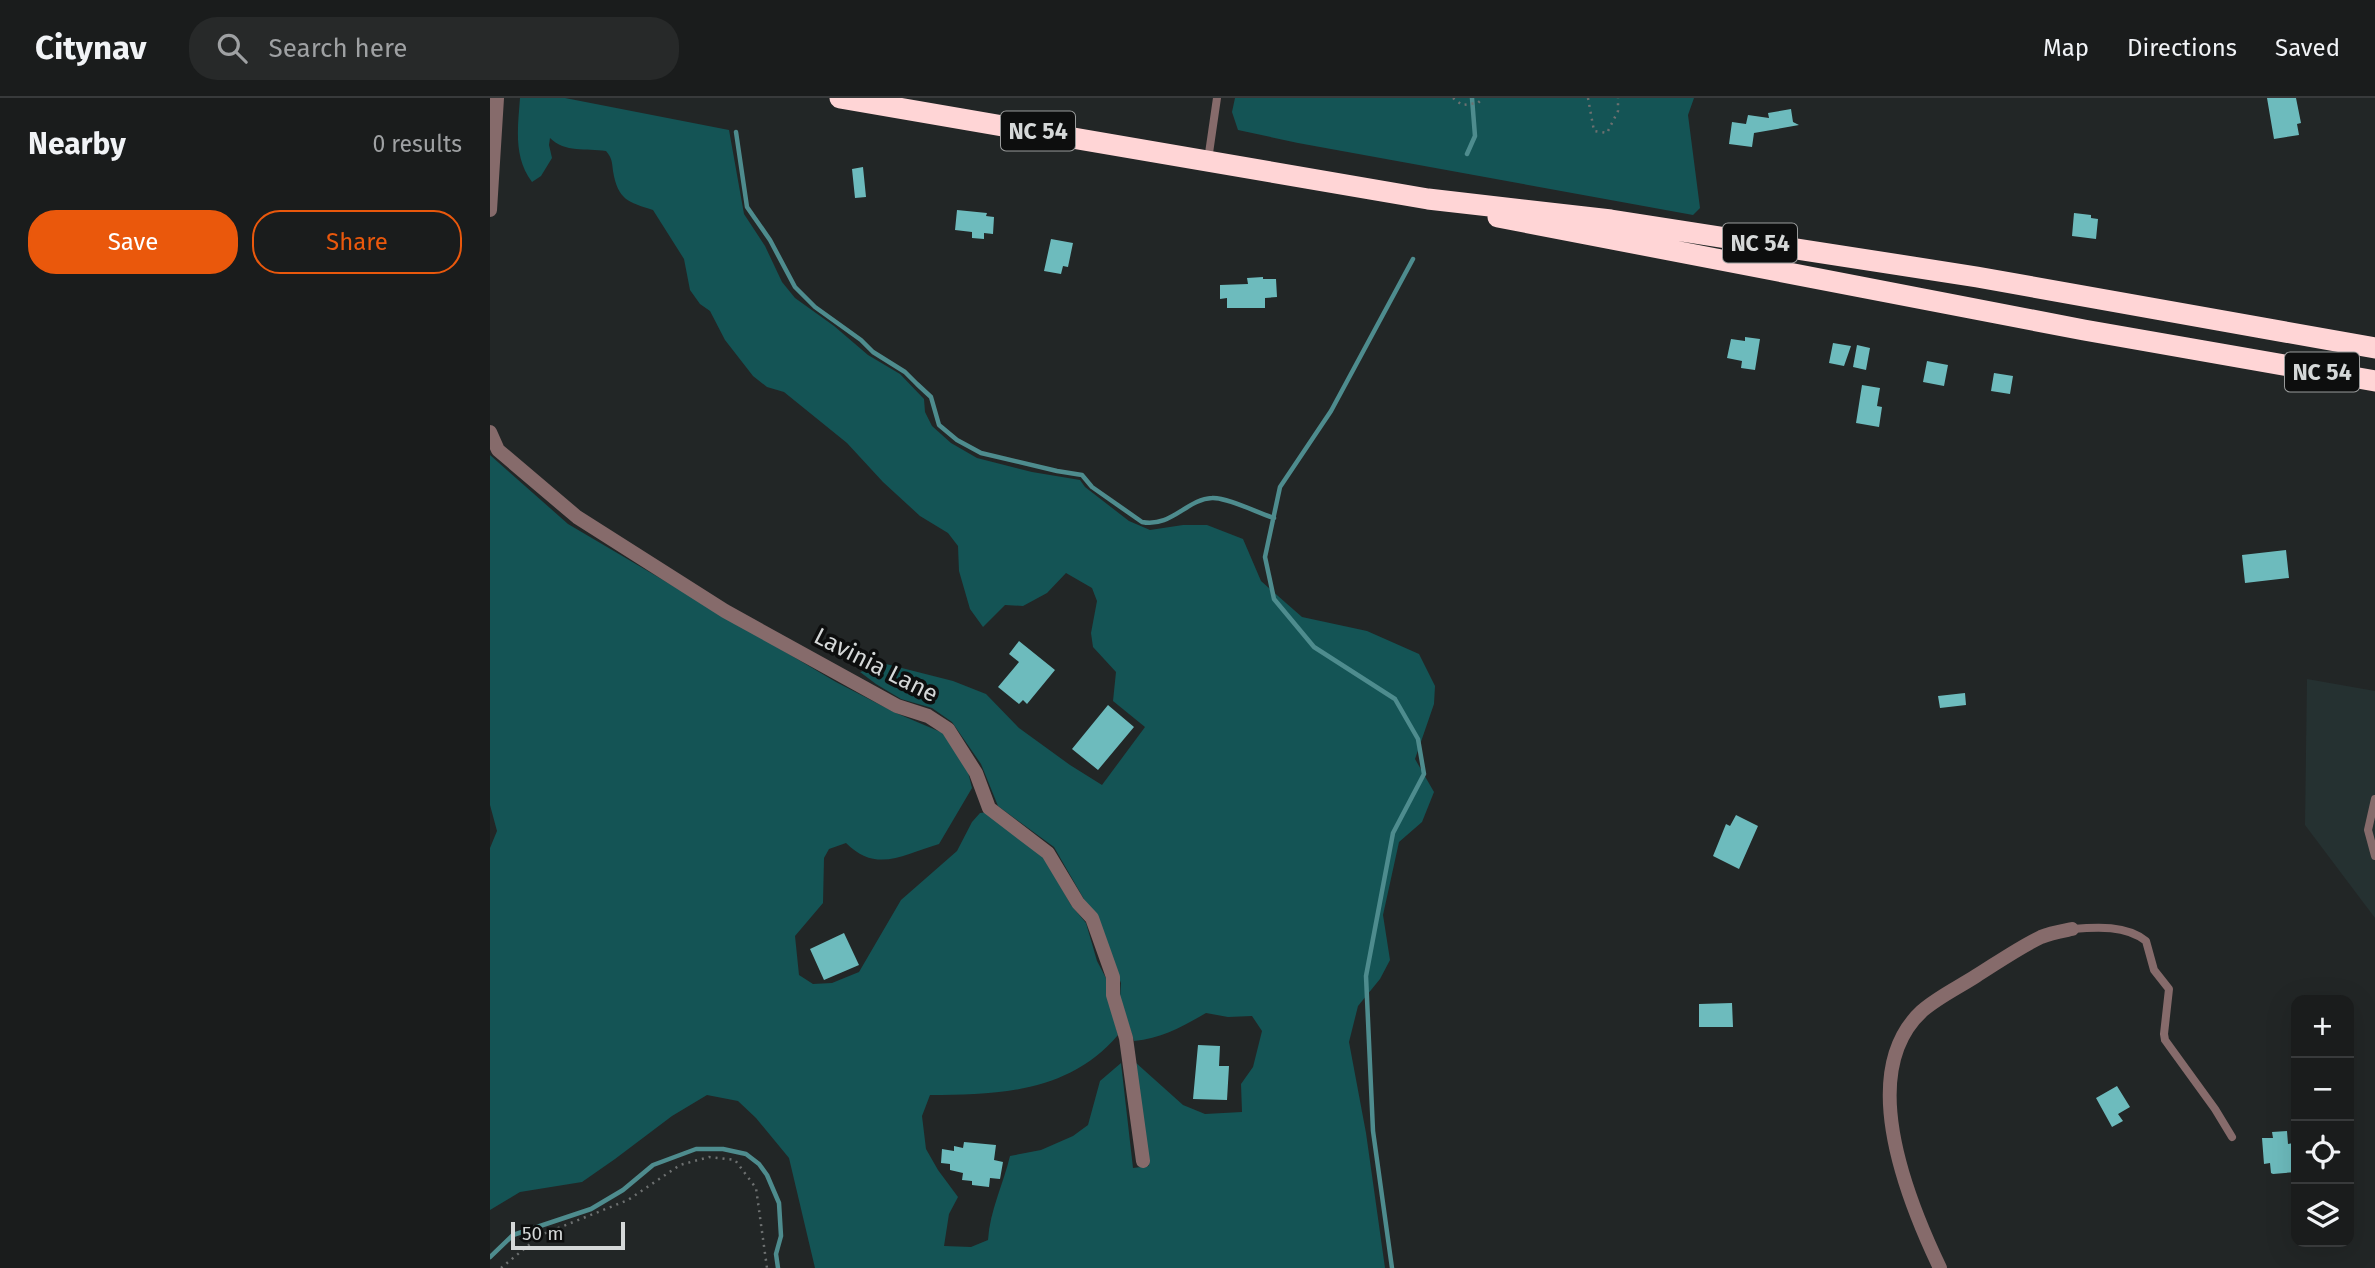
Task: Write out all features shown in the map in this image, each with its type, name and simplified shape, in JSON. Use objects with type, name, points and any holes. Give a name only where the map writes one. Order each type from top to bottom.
[{"type":"highway","name":"NC 54","points":[[840,98],[1428,199],[1522,208],[1977,277],[2375,348]]},
{"type":"highway","name":"NC 54","points":[[1428,199],[1508,220],[2084,330],[2375,381]]},
{"type":"street","points":[[490,210],[497,98]]},
{"type":"street","name":"Lavinia Lane","points":[[490,432],[498,450],[577,517],[725,611],[897,706],[928,716],[948,729],[976,773],[989,808],[1048,853],[1078,903],[1092,918],[1113,977],[1113,995],[1126,1038],[1143,1161]]},
{"type":"street","points":[[1940,1268],[1916,1216],[1891,1124],[1889,1088],[1894,1061],[1906,1032],[1922,1012],[2042,936],[2072,929]]},
{"type":"lane","points":[[1208,160],[1217,98]]},
{"type":"lane","points":[[2375,799],[2372,824],[2368,830],[2375,856]]},
{"type":"lane","points":[[2072,929],[2128,931],[2146,941],[2154,970],[2169,989],[2165,1040],[2216,1109],[2232,1137]]},
{"type":"path","points":[[1453,98],[1462,105],[1478,103],[1483,98]]},
{"type":"path","points":[[1588,98],[1594,131],[1607,133],[1618,111],[1618,98]]},
{"type":"path","points":[[501,1268],[541,1235],[628,1200],[680,1166],[709,1157],[735,1160],[755,1188],[767,1268]]},
{"type":"shaded area","points":[[520,98],[565,98],[729,130],[744,214],[765,246],[782,282],[795,298],[868,355],[900,374],[924,399],[925,412],[932,426],[951,443],[977,458],[1032,472],[1080,480],[1085,487],[1129,521],[1150,530],[1207,525],[1243,539],[1261,581],[1302,617],[1367,631],[1419,654],[1435,686],[1434,704],[1415,759],[1434,792],[1422,822],[1399,842],[1383,915],[1390,960],[1380,979],[1358,1006],[1349,1042],[1366,1133],[1385,1268],[815,1268],[789,1158],[738,1101],[707,1095],[672,1116],[582,1182],[520,1192],[490,1210],[490,848],[497,831],[490,805],[490,455],[568,524],[836,682],[896,713],[943,733],[968,772],[972,788],[939,844],[880,860],[857,852],[846,843],[829,849],[824,858],[823,903],[795,936],[799,975],[813,984],[832,983],[859,972],[901,900],[957,851],[972,822],[980,813],[989,812],[1043,855],[1071,905],[1086,923],[1097,961],[1107,980],[1106,991],[1118,1035],[1099,1054],[1056,1079],[1007,1091],[930,1095],[922,1116],[926,1149],[958,1197],[949,1214],[944,1246],[971,1247],[988,1240],[994,1208],[1010,1156],[1041,1150],[1073,1136],[1088,1125],[1100,1081],[1121,1063],[1133,1168],[1149,1166],[1135,1062],[1183,1105],[1205,1114],[1242,1112],[1241,1084],[1253,1067],[1262,1031],[1252,1016],[1228,1017],[1206,1013],[1172,1031],[1134,1041],[1120,998],[1121,983],[1112,961],[1085,901],[1054,847],[998,806],[981,764],[952,722],[932,708],[901,699],[860,672],[886,664],[953,681],[986,694],[1019,728],[1102,785],[1145,727],[1113,701],[1116,672],[1093,647],[1091,633],[1097,601],[1092,588],[1066,573],[1047,593],[1023,606],[1005,605],[983,627],[970,609],[959,571],[958,546],[948,533],[920,516],[883,482],[847,443],[784,392],[767,387],[753,376],[725,340],[710,311],[700,304],[690,290],[684,259],[653,210],[631,202],[621,194],[615,181],[611,158],[606,151],[569,148],[550,138],[552,158],[541,176],[532,182],[519,152]]},
{"type":"shaded area","points":[[1235,98],[1694,98],[1688,115],[1700,208],[1693,215],[1238,130],[1232,112]]},
{"type":"shaded area","points":[[2307,679],[2375,691],[2375,918],[2305,825]]},
{"type":"building","points":[[2267,98],[2296,98],[2301,123],[2297,124],[2299,135],[2274,139]]},
{"type":"building","points":[[1791,109],[1793,122],[1799,125],[1754,133],[1752,147],[1729,144],[1732,122],[1746,124],[1748,115],[1769,118],[1768,113]]},
{"type":"building","points":[[863,167],[866,197],[855,198],[852,169]]},
{"type":"building","points":[[957,210],[987,213],[986,216],[994,217],[993,234],[984,233],[984,239],[972,238],[972,232],[955,230]]},
{"type":"building","points":[[2074,213],[2091,215],[2091,218],[2098,219],[2096,239],[2072,236]]},
{"type":"building","points":[[1051,239],[1073,243],[1068,267],[1063,266],[1061,274],[1044,271]]},
{"type":"building","points":[[1247,278],[1276,279],[1277,297],[1265,298],[1265,308],[1227,308],[1227,298],[1220,299],[1220,285],[1248,284]]},
{"type":"building","points":[[1745,337],[1760,339],[1755,370],[1741,368],[1742,361],[1727,358],[1731,339],[1745,341]]},
{"type":"building","points":[[1833,343],[1851,346],[1844,366],[1829,363]]},
{"type":"building","points":[[1857,345],[1870,348],[1866,370],[1853,367]]},
{"type":"building","points":[[1927,361],[1948,365],[1944,386],[1923,382]]},
{"type":"building","points":[[1994,373],[2013,376],[2010,394],[1991,391]]},
{"type":"building","points":[[1862,385],[1880,388],[1877,406],[1882,407],[1879,427],[1856,423]]},
{"type":"building","points":[[2286,550],[2289,578],[2245,583],[2242,555]]},
{"type":"building","points":[[1019,641],[1055,670],[1027,704],[1023,700],[1019,704],[998,687],[1019,662],[1009,654]]},
{"type":"building","points":[[1965,693],[1966,705],[1940,708],[1938,696]]},
{"type":"building","points":[[1108,705],[1134,727],[1098,770],[1072,749]]},
{"type":"building","points":[[1736,815],[1758,826],[1739,869],[1713,856],[1726,824],[1730,826]]},
{"type":"building","points":[[844,933],[859,965],[824,980],[810,949]]},
{"type":"building","points":[[1732,1003],[1733,1027],[1699,1027],[1699,1004]]},
{"type":"building","points":[[1198,1045],[1220,1046],[1219,1066],[1229,1066],[1227,1100],[1193,1099]]},
{"type":"building","points":[[2117,1086],[2130,1107],[2118,1114],[2123,1121],[2112,1127],[2096,1098]]},
{"type":"building","points":[[2287,1131],[2288,1144],[2291,1143],[2291,1172],[2273,1174],[2270,1163],[2264,1164],[2262,1138],[2273,1138],[2272,1132]]},
{"type":"building","points":[[964,1142],[996,1145],[994,1160],[1003,1162],[1000,1179],[990,1178],[989,1187],[972,1185],[972,1181],[962,1180],[963,1173],[950,1170],[950,1164],[941,1163],[942,1149],[954,1151],[954,1146],[963,1148]]},
{"type":"waterway","points":[[1467,154],[1475,136],[1472,98]]},
{"type":"waterway","points":[[736,132],[747,207],[770,240],[795,287],[815,307],[861,340],[873,352],[905,372],[931,397],[939,425],[957,440],[981,453],[1082,475],[1092,487],[1142,522],[1162,521],[1195,503],[1212,498],[1274,518]]},
{"type":"waterway","points":[[1392,1268],[1373,1131],[1366,976],[1393,833],[1424,774],[1418,739],[1395,699],[1314,647],[1274,599],[1265,557],[1280,487],[1331,411],[1413,259]]},
{"type":"waterway","points":[[490,1257],[513,1235],[591,1209],[623,1190],[653,1165],[696,1149],[723,1149],[746,1154],[759,1164],[767,1175],[779,1203],[781,1236],[776,1254],[778,1268]]}]
